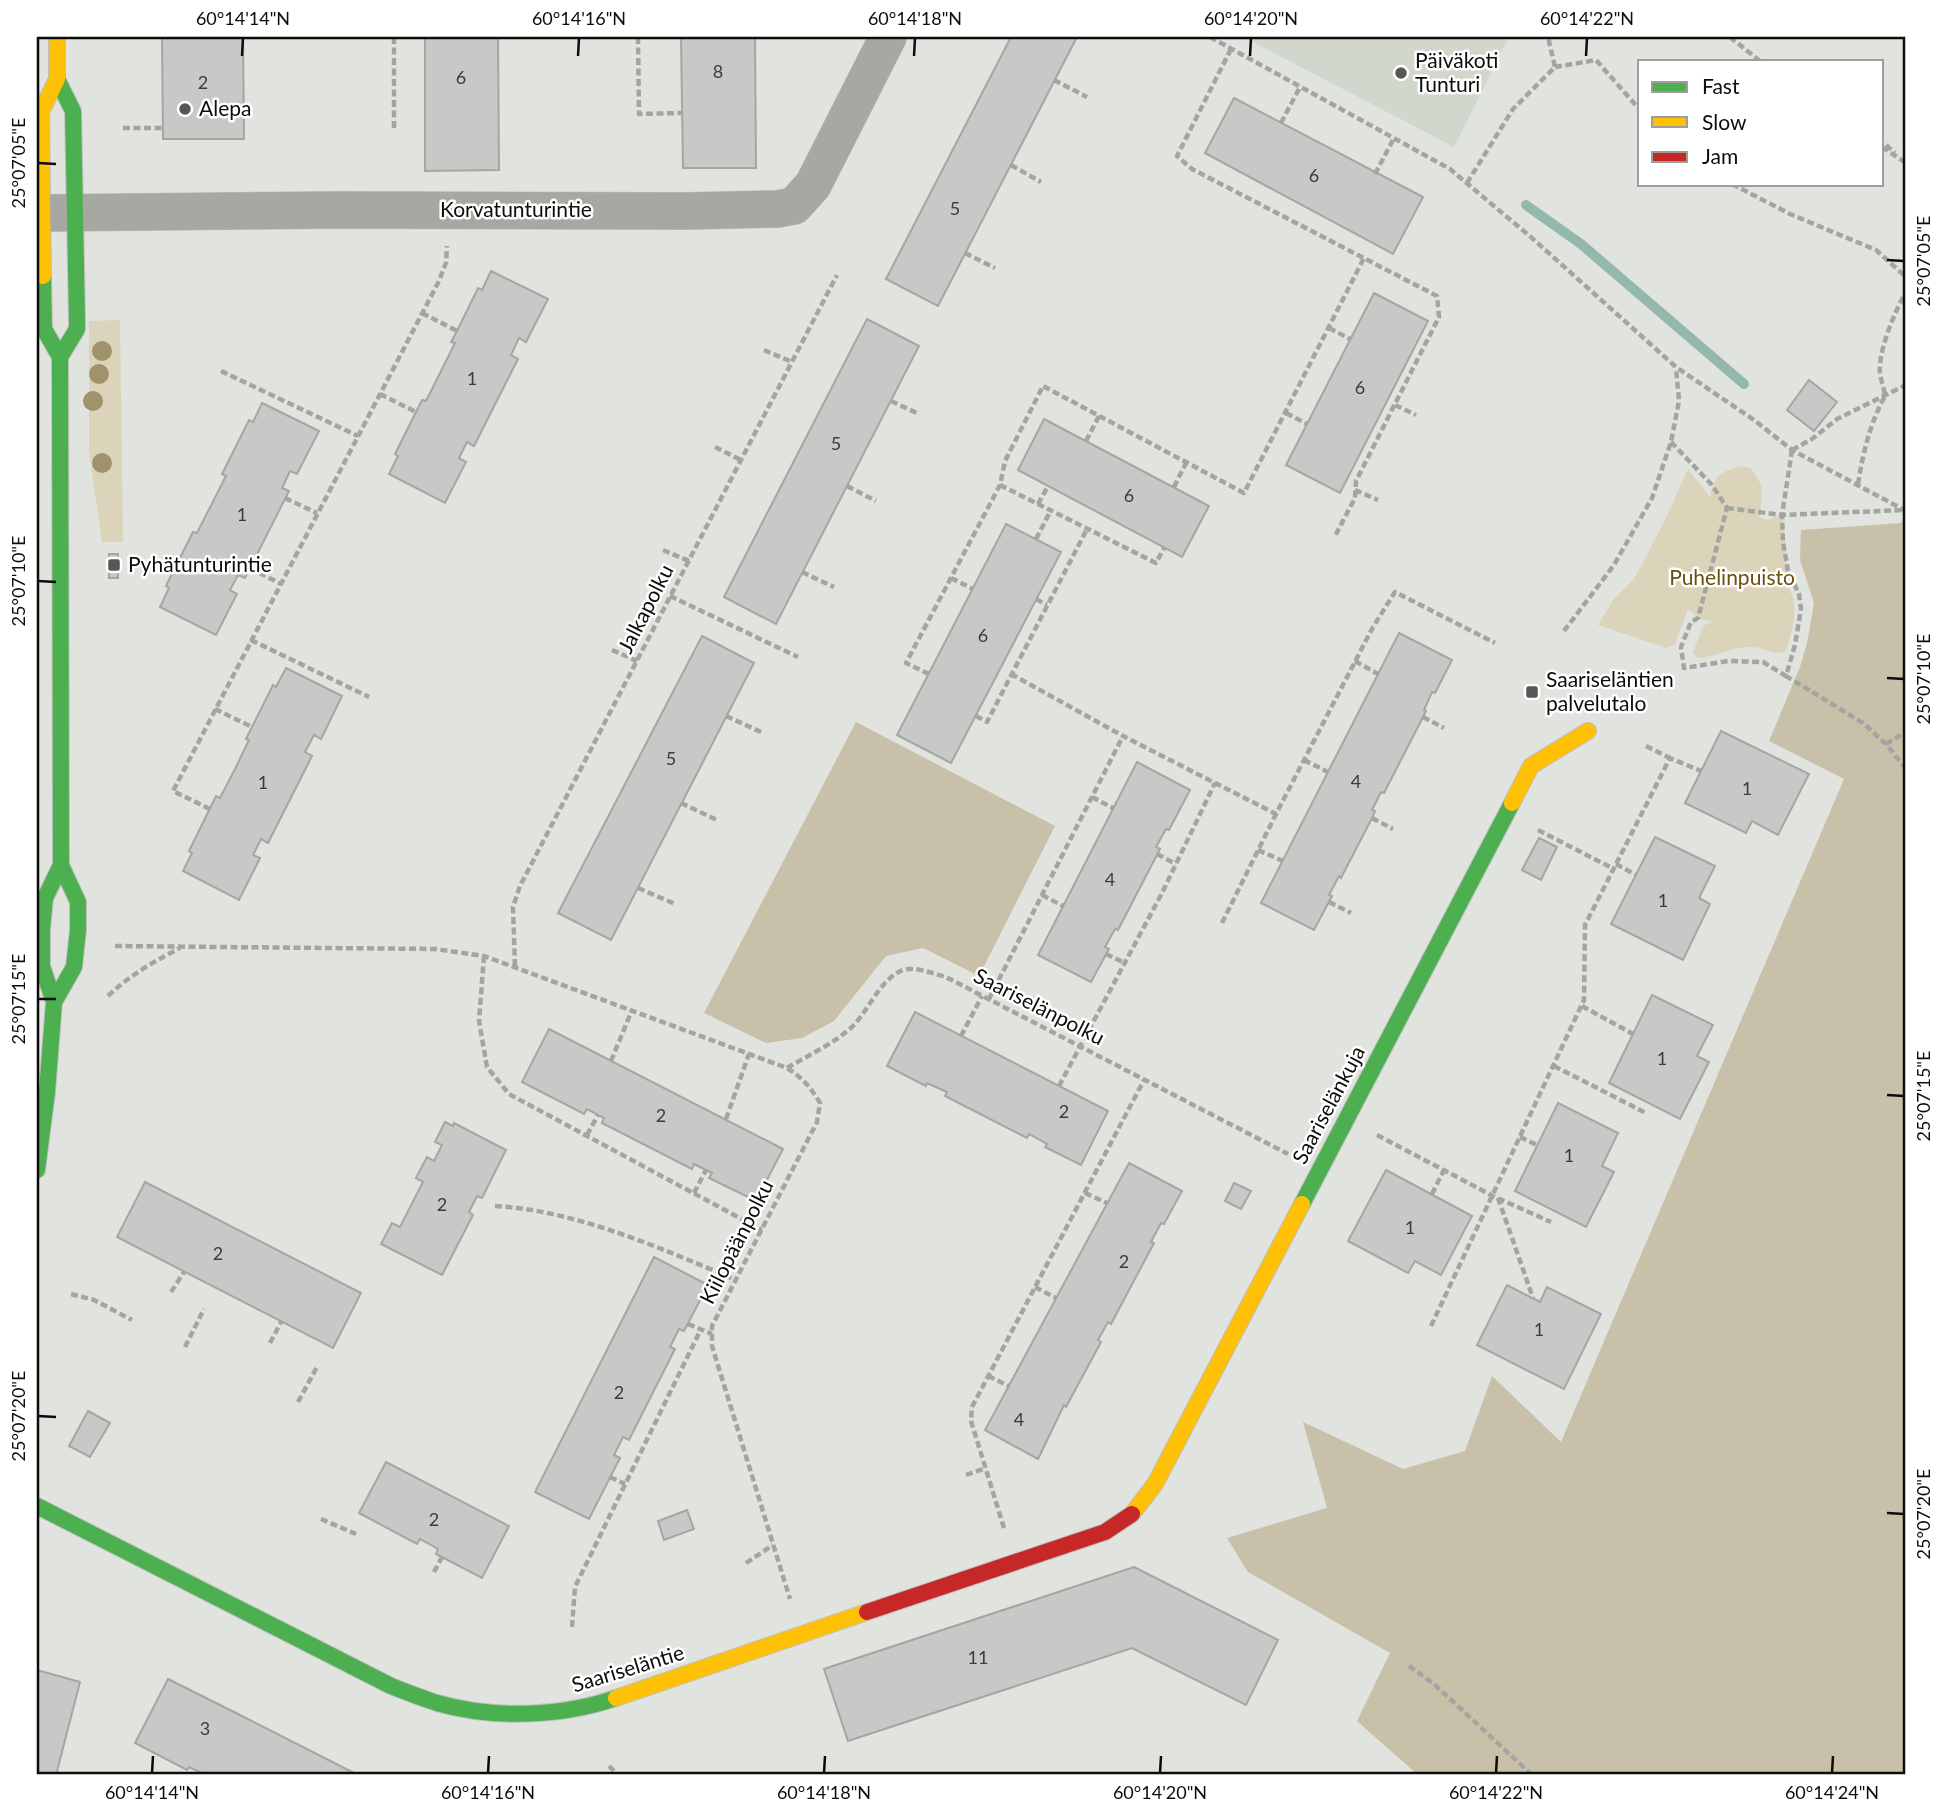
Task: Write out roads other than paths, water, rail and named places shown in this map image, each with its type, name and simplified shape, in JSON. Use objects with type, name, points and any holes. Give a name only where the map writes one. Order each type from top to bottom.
[{"type":"street","points":[[57,37],[57,79],[41,112],[51,213],[77,328],[60,357]]},
{"type":"street","name":"Korvatunturintie","points":[[51,213],[685,211],[777,209],[794,206],[814,186],[888,37]]},
{"type":"street","points":[[54,1002],[74,967],[78,930],[78,902],[61,865],[60,357],[44,329],[51,213],[73,111],[57,79]]},
{"type":"street","name":"Saariselänkuja","points":[[1128,1520],[1142,1506],[1155,1484],[1531,766],[1588,731]]},
{"type":"street","points":[[37,1170],[54,1002],[42,967],[42,929],[45,898],[61,865]]},
{"type":"street","name":"Saariseläntie","points":[[37,1506],[391,1686],[438,1703],[472,1710],[515,1713],[564,1711],[610,1700],[1105,1532],[1128,1520]]},
{"type":"waterway","points":[[1526,205],[1581,244],[1744,384]]},
{"type":"place","name":"Päiväkoti Tunturi","points":[[1401,73]]},
{"type":"place","name":"Alepa","points":[[185,109]]},
{"type":"place","name":"Pyhätunturintie","points":[[114,565]]},
{"type":"place","name":"Saariseläntien palvelutalo","points":[[1532,692]]},
{"type":"park label","name":"Puhelinpuisto","points":[[1732,578]]}]
